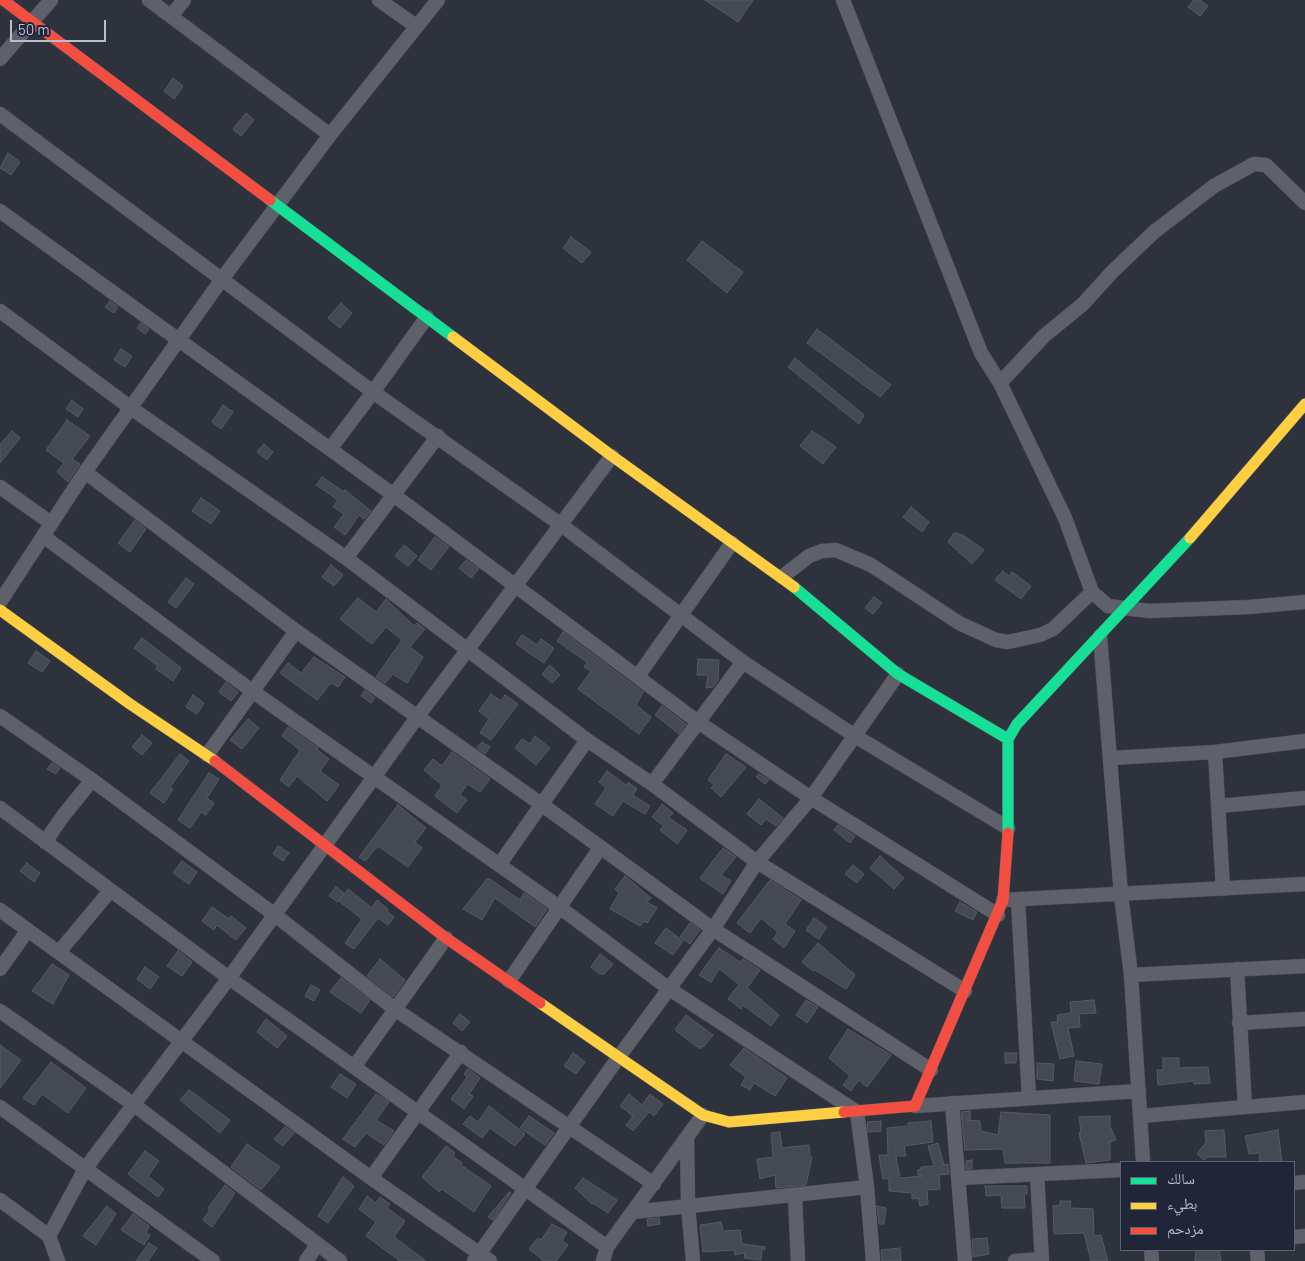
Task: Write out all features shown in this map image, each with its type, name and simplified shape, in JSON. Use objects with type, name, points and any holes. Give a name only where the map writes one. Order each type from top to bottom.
[{"type":"street","points":[[3,0],[612,456],[782,577],[898,674],[1008,739]]},
{"type":"street","points":[[0,59],[51,0]]},
{"type":"street","points":[[149,0],[330,135]]},
{"type":"street","points":[[172,16],[184,0]]},
{"type":"street","points":[[379,0],[416,26]]},
{"type":"street","points":[[0,602],[5,585],[43,536],[85,472],[180,341],[222,279],[330,135],[438,0]]},
{"type":"street","points":[[844,0],[981,353],[1000,382],[1066,518],[1092,592],[1108,606],[1124,610],[1149,611],[1249,607],[1305,602]]},
{"type":"street","points":[[0,114],[373,392],[438,436],[681,613],[743,662],[855,736],[1008,828]]},
{"type":"street","points":[[1000,382],[1044,336],[1083,304],[1113,271],[1154,232],[1214,186],[1254,164],[1266,165],[1305,203]]},
{"type":"street","points":[[0,211],[395,496],[513,586],[638,676],[698,722],[811,798],[998,914]]},
{"type":"street","points":[[0,311],[131,408],[346,558],[587,740],[652,784],[758,862],[964,991]]},
{"type":"street","points":[[330,449],[427,317]]},
{"type":"street","points":[[915,1106],[998,914],[1002,900],[1008,828],[1008,739],[1017,724],[1190,539],[1305,404]]},
{"type":"street","points":[[346,558],[395,496],[438,436]]},
{"type":"street","points":[[49,1236],[85,1169],[229,978],[513,586],[612,456]]},
{"type":"street","points":[[85,472],[296,631],[418,716],[714,929],[931,1070]]},
{"type":"street","points":[[0,487],[51,523]]},
{"type":"street","points":[[43,536],[252,691],[559,907],[668,988],[857,1112],[867,1187],[873,1261]]},
{"type":"street","points":[[638,676],[732,543]]},
{"type":"street","points":[[782,577],[809,556],[822,551],[836,550],[871,565],[959,623],[996,640],[1008,642],[1040,635],[1053,629],[1092,592]]},
{"type":"street","points":[[0,610],[130,704],[206,756],[325,844],[446,938],[703,1115],[728,1122],[915,1106],[1139,1091]]},
{"type":"street","points":[[206,756],[296,631]]},
{"type":"street","points":[[1100,636],[1121,895],[1130,975],[1143,1161]]},
{"type":"street","points":[[652,784],[743,662]]},
{"type":"street","points":[[0,910],[481,1259],[526,1188],[618,1058],[668,988],[714,929],[758,862],[811,798],[898,674]]},
{"type":"street","points":[[0,716],[92,780],[275,915],[396,1010],[461,1052],[654,1184]]},
{"type":"street","points":[[499,865],[587,740]]},
{"type":"street","points":[[1111,758],[1214,752],[1305,741]]},
{"type":"street","points":[[1214,752],[1223,888]]},
{"type":"street","points":[[45,842],[92,780]]},
{"type":"street","points":[[1219,806],[1305,798]]},
{"type":"street","points":[[0,808],[229,978],[607,1247]]},
{"type":"street","points":[[510,981],[600,848]]},
{"type":"street","points":[[1002,900],[1305,884]]},
{"type":"street","points":[[59,952],[110,891]]},
{"type":"street","points":[[1018,900],[1029,1098]]},
{"type":"street","points":[[0,970],[28,930]]},
{"type":"street","points":[[354,1067],[446,938]]},
{"type":"street","points":[[1130,975],[1305,966]]},
{"type":"street","points":[[1237,969],[1245,1107]]},
{"type":"street","points":[[0,1011],[133,1104],[340,1261]]},
{"type":"street","points":[[1239,1023],[1305,1018]]},
{"type":"street","points":[[371,1178],[419,1114],[461,1052]]},
{"type":"street","points":[[1140,1116],[1305,1102]]},
{"type":"street","points":[[952,1104],[964,1261]]},
{"type":"street","points":[[0,1107],[213,1261]]},
{"type":"street","points":[[603,1261],[607,1247],[703,1115]]},
{"type":"street","points":[[687,1138],[688,1206],[693,1261]]},
{"type":"street","points":[[959,1178],[1120,1170]]},
{"type":"street","points":[[1015,1261],[1042,1260],[1037,1174]]},
{"type":"street","points":[[633,1212],[867,1187]]},
{"type":"street","points":[[795,1196],[798,1261]]},
{"type":"street","points":[[0,1200],[49,1236],[58,1261]]},
{"type":"street","points":[[306,1261],[317,1245]]},
{"type":"building","points":[[705,0],[753,0],[738,22]]},
{"type":"building","points":[[1194,0],[1200,0],[1208,6],[1200,16],[1188,7]]},
{"type":"building","points":[[173,78],[183,86],[174,99],[164,91]]},
{"type":"building","points":[[246,113],[254,120],[241,136],[233,129]]},
{"type":"building","points":[[8,153],[20,162],[11,175],[0,168]]},
{"type":"building","points":[[571,237],[591,252],[582,263],[563,248]]},
{"type":"building","points":[[702,241],[743,272],[727,293],[687,260]]},
{"type":"building","points":[[110,301],[118,307],[114,313],[105,307]]},
{"type":"building","points":[[341,303],[352,313],[340,328],[328,318]]},
{"type":"building","points":[[141,323],[149,329],[145,334],[137,328]]},
{"type":"building","points":[[817,329],[891,385],[880,397],[807,343]]},
{"type":"building","points":[[121,349],[132,356],[125,367],[114,360]]},
{"type":"building","points":[[795,358],[864,415],[859,424],[788,367]]},
{"type":"building","points":[[72,400],[83,409],[78,417],[66,409]]},
{"type":"building","points":[[223,405],[233,412],[221,429],[212,422]]},
{"type":"building","points":[[67,420],[90,436],[72,459],[80,464],[68,482],[57,472],[64,463],[46,450]]},
{"type":"building","points":[[12,431],[20,438],[0,463],[0,444]]},
{"type":"building","points":[[812,431],[836,447],[823,464],[800,446]]},
{"type":"building","points":[[264,444],[273,452],[267,460],[257,452]]},
{"type":"building","points":[[322,477],[344,492],[345,490],[371,511],[364,519],[359,515],[345,535],[334,527],[344,514],[333,507],[338,500],[316,485]]},
{"type":"building","points":[[201,498],[220,511],[211,524],[192,511]]},
{"type":"building","points":[[911,507],[929,522],[922,532],[903,517]]},
{"type":"building","points":[[135,520],[146,529],[130,552],[118,543]]},
{"type":"building","points":[[954,533],[963,535],[984,550],[972,564],[948,542]]},
{"type":"building","points":[[435,537],[449,547],[431,570],[418,560]]},
{"type":"building","points":[[404,545],[417,556],[408,566],[395,556]]},
{"type":"building","points":[[466,560],[479,569],[471,578],[459,568]]},
{"type":"building","points":[[331,565],[343,575],[334,586],[322,577]]},
{"type":"building","points":[[1003,571],[1009,576],[1012,572],[1031,586],[1021,599],[995,580]]},
{"type":"building","points":[[186,578],[194,584],[176,608],[168,602]]},
{"type":"building","points":[[874,597],[882,603],[873,614],[865,608]]},
{"type":"building","points":[[358,598],[376,612],[386,599],[414,626],[417,623],[425,629],[410,647],[423,657],[407,683],[393,674],[385,683],[376,677],[402,640],[386,627],[372,644],[340,619]]},
{"type":"building","points":[[563,632],[643,692],[636,705],[651,717],[639,734],[578,689],[591,671],[584,667],[587,662],[557,641]]},
{"type":"building","points":[[522,635],[537,645],[541,639],[554,648],[544,663],[516,644]]},
{"type":"building","points":[[142,638],[181,668],[173,681],[156,669],[158,666],[134,648]]},
{"type":"building","points":[[36,651],[50,661],[42,672],[28,663]]},
{"type":"building","points":[[314,657],[345,677],[338,687],[331,683],[317,700],[280,673],[288,663],[301,673]]},
{"type":"building","points":[[698,659],[719,660],[718,680],[713,687],[706,688],[708,675],[697,675]]},
{"type":"building","points":[[550,665],[560,675],[552,683],[542,674]]},
{"type":"building","points":[[226,682],[238,692],[231,701],[219,692]]},
{"type":"building","points":[[365,690],[375,698],[371,703],[361,696]]},
{"type":"building","points":[[491,694],[501,701],[505,695],[518,704],[491,740],[480,733],[489,719],[479,711]]},
{"type":"building","points":[[193,695],[204,703],[197,714],[186,707]]},
{"type":"building","points":[[662,706],[686,724],[679,734],[655,715]]},
{"type":"building","points":[[248,719],[259,728],[242,749],[230,740]]},
{"type":"building","points":[[288,727],[318,748],[316,749],[329,759],[320,771],[339,785],[327,801],[297,776],[289,787],[280,780],[300,750],[282,736]]},
{"type":"building","points":[[142,735],[152,743],[142,755],[132,747]]},
{"type":"building","points":[[535,736],[550,748],[536,765],[515,748],[522,739],[530,744]]},
{"type":"building","points":[[482,742],[490,747],[485,754],[477,748]]},
{"type":"building","points":[[452,752],[490,779],[480,792],[468,784],[460,794],[467,800],[457,813],[435,796],[442,785],[424,770],[433,759],[442,766]]},
{"type":"building","points":[[180,754],[189,761],[170,787],[173,789],[164,803],[150,793]]},
{"type":"building","points":[[726,754],[746,767],[721,797],[711,788],[714,785],[708,780]]},
{"type":"building","points":[[52,763],[60,768],[56,774],[47,769]]},
{"type":"building","points":[[607,771],[626,785],[628,782],[637,789],[633,795],[650,806],[645,814],[623,801],[613,816],[595,804],[606,788],[599,782]]},
{"type":"building","points":[[209,773],[219,779],[207,798],[214,803],[206,815],[201,812],[190,828],[178,820]]},
{"type":"building","points":[[759,774],[769,780],[765,784],[756,777]]},
{"type":"building","points":[[759,799],[783,818],[776,826],[766,819],[761,825],[747,814]]},
{"type":"building","points":[[662,804],[673,813],[669,818],[687,830],[677,844],[660,830],[664,826],[652,817]]},
{"type":"building","points":[[398,805],[426,828],[415,842],[422,848],[408,867],[378,846],[365,861],[359,857]]},
{"type":"building","points":[[838,825],[855,836],[850,843],[834,830]]},
{"type":"building","points":[[278,846],[289,853],[283,861],[273,854]]},
{"type":"building","points":[[723,848],[736,857],[721,875],[731,881],[723,894],[700,878]]},
{"type":"building","points":[[880,856],[904,878],[894,889],[870,868]]},
{"type":"building","points":[[182,861],[197,872],[189,884],[173,873]]},
{"type":"building","points":[[27,863],[40,873],[34,882],[20,871]]},
{"type":"building","points":[[853,865],[864,874],[857,883],[845,874]]},
{"type":"building","points":[[625,876],[651,898],[647,902],[657,908],[647,923],[644,921],[640,926],[610,909],[619,893],[615,889]]},
{"type":"building","points":[[487,879],[490,879],[520,900],[524,893],[547,909],[535,927],[495,898],[482,920],[463,909]]},
{"type":"building","points":[[770,880],[801,900],[785,924],[795,931],[784,948],[773,939],[778,932],[761,918],[750,933],[737,923]]},
{"type":"building","points":[[336,887],[344,893],[338,902],[329,896]]},
{"type":"building","points":[[348,889],[372,908],[377,900],[394,917],[388,925],[378,918],[354,949],[345,943],[362,919],[339,901]]},
{"type":"building","points":[[960,902],[977,912],[973,920],[955,911]]},
{"type":"building","points":[[212,907],[229,919],[231,916],[246,928],[236,940],[217,925],[214,930],[202,921]]},
{"type":"building","points":[[814,918],[827,927],[819,939],[806,930]]},
{"type":"building","points":[[690,923],[700,930],[690,944],[680,937]]},
{"type":"building","points":[[666,928],[683,941],[673,955],[655,943]]},
{"type":"building","points":[[818,943],[855,975],[846,989],[815,970],[813,971],[802,962]]},
{"type":"building","points":[[719,948],[740,962],[743,959],[760,970],[747,988],[779,1015],[771,1026],[743,1005],[741,1009],[728,999],[739,984],[719,969],[711,982],[699,975]]},
{"type":"building","points":[[178,951],[192,962],[182,976],[167,966]]},
{"type":"building","points":[[600,954],[613,964],[604,974],[600,974],[591,967]]},
{"type":"building","points":[[380,959],[405,980],[393,997],[367,976]]},
{"type":"building","points":[[52,964],[69,975],[53,1004],[32,991]]},
{"type":"building","points":[[145,967],[159,977],[150,989],[137,979]]},
{"type":"building","points":[[341,978],[370,1000],[361,1013],[330,992]]},
{"type":"building","points":[[311,985],[320,990],[314,1001],[305,996]]},
{"type":"building","points":[[806,1000],[818,1007],[807,1023],[796,1015]]},
{"type":"building","points":[[1094,1000],[1096,1013],[1079,1014],[1080,1027],[1068,1028],[1074,1056],[1060,1059],[1051,1022],[1058,1022],[1057,1015],[1071,1013],[1070,1002]]},
{"type":"building","points":[[460,1014],[470,1022],[462,1031],[453,1023]]},
{"type":"building","points":[[686,1015],[713,1035],[704,1047],[702,1046],[700,1049],[675,1030]]},
{"type":"building","points":[[266,1019],[287,1036],[277,1048],[257,1032]]},
{"type":"building","points":[[848,1029],[891,1055],[867,1087],[859,1080],[851,1091],[843,1085],[850,1076],[829,1058]]},
{"type":"building","points":[[0,1045],[21,1060],[0,1088]]},
{"type":"building","points":[[744,1048],[787,1078],[775,1096],[754,1083],[750,1090],[741,1085],[746,1077],[730,1065]]},
{"type":"building","points":[[573,1053],[585,1062],[576,1074],[564,1066]]},
{"type":"building","points":[[1005,1053],[1017,1053],[1016,1063],[1005,1063]]},
{"type":"building","points":[[1163,1058],[1179,1058],[1179,1068],[1208,1067],[1210,1083],[1194,1084],[1194,1081],[1158,1085],[1157,1070],[1163,1070]]},
{"type":"building","points":[[1076,1061],[1102,1064],[1099,1084],[1074,1081]]},
{"type":"building","points":[[51,1062],[86,1088],[68,1113],[42,1094],[34,1105],[23,1098]]},
{"type":"building","points":[[1037,1063],[1054,1064],[1053,1081],[1037,1079]]},
{"type":"building","points":[[468,1069],[480,1078],[469,1094],[473,1096],[464,1109],[451,1099],[467,1077],[464,1074]]},
{"type":"building","points":[[340,1074],[356,1084],[347,1098],[331,1087]]},
{"type":"building","points":[[189,1090],[230,1120],[220,1133],[180,1100]]},
{"type":"building","points":[[376,1094],[389,1102],[376,1120],[394,1131],[384,1145],[366,1133],[355,1147],[343,1139]]},
{"type":"building","points":[[629,1094],[642,1105],[650,1094],[663,1104],[654,1116],[649,1112],[633,1131],[626,1125],[633,1116],[620,1106]]},
{"type":"building","points":[[489,1106],[525,1134],[515,1146],[490,1128],[482,1138],[463,1124],[470,1116],[478,1122]]},
{"type":"building","points":[[970,1111],[970,1120],[967,1120],[980,1121],[981,1131],[998,1135],[1001,1112],[1050,1115],[1050,1163],[1005,1163],[1003,1149],[965,1150],[961,1112]]},
{"type":"building","points":[[529,1116],[554,1133],[545,1145],[520,1128]]},
{"type":"building","points":[[1110,1116],[1110,1126],[1116,1140],[1110,1142],[1110,1160],[1086,1163],[1079,1133],[1081,1133],[1079,1117]]},
{"type":"building","points":[[881,1121],[881,1131],[868,1132],[867,1122]]},
{"type":"building","points":[[931,1121],[933,1142],[904,1146],[906,1156],[896,1156],[900,1178],[923,1176],[918,1175],[918,1170],[921,1167],[934,1166],[928,1146],[938,1143],[944,1165],[948,1164],[949,1174],[939,1175],[940,1189],[927,1190],[928,1204],[920,1206],[918,1198],[912,1199],[912,1193],[889,1191],[889,1179],[883,1179],[879,1155],[888,1155],[887,1128],[908,1126],[908,1123]]},
{"type":"building","points":[[285,1127],[294,1133],[283,1146],[274,1139]]},
{"type":"building","points":[[1224,1130],[1226,1157],[1207,1157],[1204,1160],[1197,1154],[1206,1142],[1205,1131]]},
{"type":"building","points":[[1278,1130],[1282,1161],[1259,1161],[1260,1153],[1249,1154],[1245,1136]]},
{"type":"building","points":[[780,1132],[782,1148],[809,1145],[810,1156],[812,1157],[806,1185],[776,1188],[775,1175],[760,1179],[757,1159],[773,1157],[771,1133]]},
{"type":"building","points":[[247,1144],[280,1167],[261,1190],[231,1167]]},
{"type":"building","points":[[446,1146],[455,1153],[453,1156],[462,1163],[461,1165],[491,1186],[474,1212],[442,1189],[439,1192],[422,1177]]},
{"type":"building","points":[[145,1151],[159,1161],[148,1176],[164,1189],[158,1197],[128,1174]]},
{"type":"building","points":[[972,1160],[972,1169],[966,1169],[966,1161]]},
{"type":"building","points":[[343,1177],[354,1186],[328,1223],[318,1216]]},
{"type":"building","points":[[583,1178],[617,1200],[608,1213],[592,1204],[575,1188]]},
{"type":"building","points":[[225,1185],[235,1193],[212,1227],[203,1220],[210,1210],[208,1208]]},
{"type":"building","points":[[985,1186],[1027,1186],[1027,1194],[1024,1194],[1025,1208],[1002,1208],[1001,1195],[986,1196]]},
{"type":"building","points":[[509,1192],[511,1193],[493,1220],[488,1217]]},
{"type":"building","points":[[367,1196],[376,1203],[380,1197],[390,1204],[387,1208],[405,1221],[394,1237],[426,1261],[400,1261],[366,1236],[376,1222],[359,1209]]},
{"type":"building","points":[[1060,1201],[1071,1201],[1070,1208],[1093,1209],[1094,1236],[1101,1235],[1108,1261],[1091,1261],[1084,1233],[1054,1234],[1053,1206],[1060,1205]]},
{"type":"building","points":[[107,1206],[116,1214],[96,1245],[83,1236]]},
{"type":"building","points":[[877,1206],[886,1208],[884,1224],[879,1224]]},
{"type":"building","points":[[133,1214],[149,1226],[146,1233],[150,1235],[144,1245],[121,1230]]},
{"type":"building","points":[[659,1218],[660,1224],[648,1226],[647,1219]]},
{"type":"building","points":[[721,1222],[723,1231],[740,1230],[742,1244],[765,1247],[762,1250],[761,1260],[744,1258],[745,1253],[735,1255],[734,1250],[703,1252],[700,1225]]},
{"type":"building","points":[[552,1224],[567,1232],[562,1241],[568,1245],[556,1261],[544,1261],[529,1249],[538,1238],[541,1240]]},
{"type":"building","points":[[987,1238],[989,1254],[973,1257],[972,1239]]},
{"type":"building","points":[[149,1243],[157,1248],[148,1261],[136,1261]]},
{"type":"building","points":[[900,1248],[901,1261],[882,1261],[881,1250]]},
{"type":"building","points":[[1196,1251],[1219,1251],[1221,1261],[1195,1261]]},
{"type":"traffic: fast","points":[[270,200],[453,337]]},
{"type":"traffic: fast","points":[[1008,833],[1008,739],[1017,724],[1190,538]]},
{"type":"traffic: fast","points":[[794,587],[898,674],[1008,739]]},
{"type":"traffic: slow","points":[[453,337],[612,456],[794,587]]},
{"type":"traffic: slow","points":[[1190,538],[1305,404]]},
{"type":"traffic: slow","points":[[0,610],[130,704],[215,761]]},
{"type":"traffic: slow","points":[[540,1003],[703,1115],[729,1122],[844,1112]]},
{"type":"traffic: jam","points":[[3,0],[270,200]]},
{"type":"traffic: jam","points":[[215,761],[446,938],[540,1003]]},
{"type":"traffic: jam","points":[[844,1112],[915,1106],[1003,900],[1008,833]]}]
